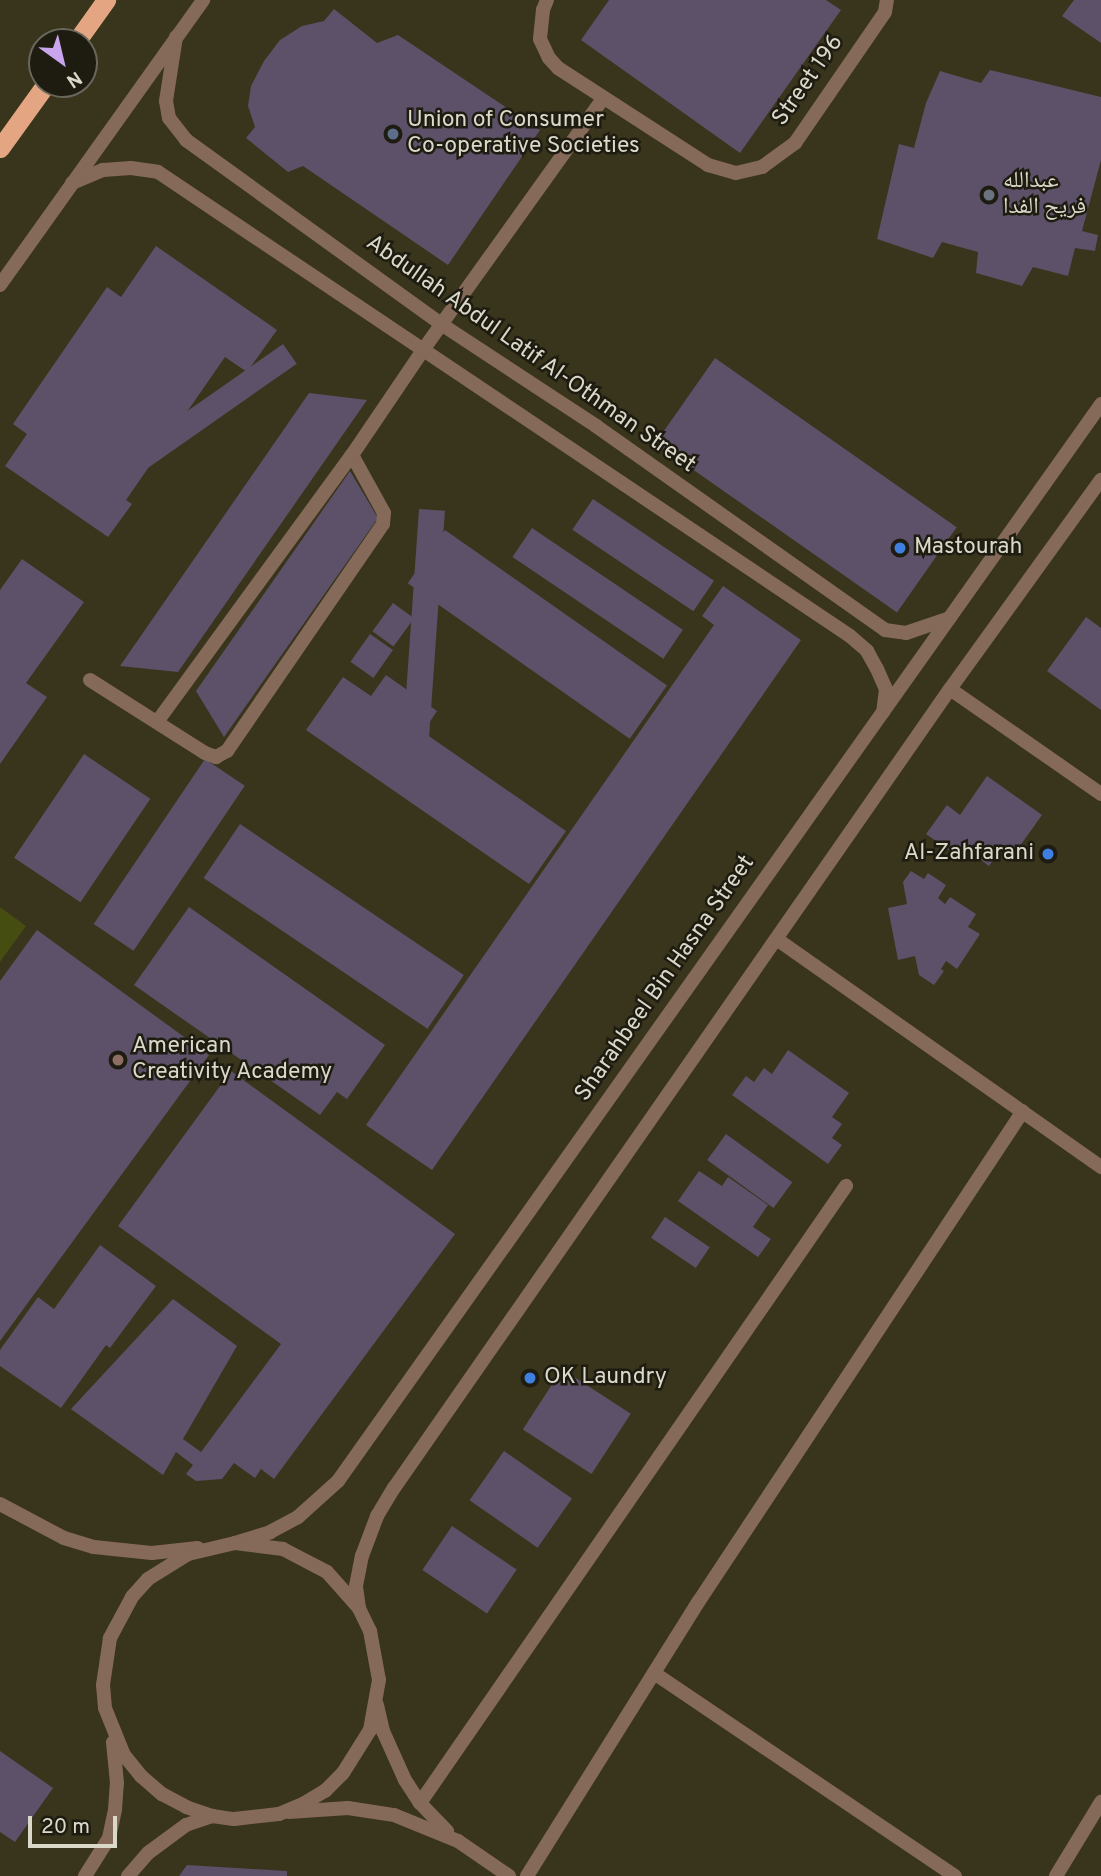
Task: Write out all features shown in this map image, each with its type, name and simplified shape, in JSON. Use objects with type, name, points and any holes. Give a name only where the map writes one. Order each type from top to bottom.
[{"type":"highway","points":[[86,28],[106,0]]},
{"type":"highway","points":[[0,148],[36,98]]},
{"type":"street","points":[[0,285],[203,0]]},
{"type":"street","name":"Street 196","points":[[548,0],[542,10],[540,39],[549,58],[603,99],[708,165],[736,173],[762,167],[795,143],[885,12],[887,0]]},
{"type":"street","name":"Abdullah Abdul Latif Al-Othman Street","points":[[176,37],[166,101],[169,118],[186,140],[441,324],[596,426],[885,630],[906,633],[950,618]]},
{"type":"street","points":[[157,722],[352,455],[441,324],[603,99]]},
{"type":"street","points":[[72,183],[103,170],[131,168],[158,172],[850,636],[867,651],[886,689],[883,712]]},
{"type":"street","name":"Sharahbeel Bin Hasna Street","points":[[235,1543],[257,1537],[290,1521],[312,1507],[338,1481],[1101,404]]},
{"type":"street","points":[[90,680],[205,753],[216,757],[227,751],[383,524],[384,513],[352,455]]},
{"type":"street","points":[[458,1841],[420,1803],[393,1757],[377,1705],[377,1655],[359,1608],[356,1586],[362,1556],[377,1517],[394,1488],[778,940],[950,689],[1101,480]]},
{"type":"street","points":[[950,689],[1101,794]]},
{"type":"street","points":[[778,940],[1101,1167]]},
{"type":"street","points":[[527,1876],[654,1673],[1023,1111]]},
{"type":"street","points":[[420,1803],[846,1186]]},
{"type":"street","points":[[0,1504],[64,1538],[94,1546],[152,1553],[235,1543],[283,1549],[327,1572],[359,1608]]},
{"type":"street","points":[[85,1876],[109,1838],[115,1810],[117,1783],[112,1731],[103,1685],[110,1638],[119,1616],[132,1597],[158,1572],[188,1554],[210,1546]]},
{"type":"street","points":[[654,1673],[955,1876]]},
{"type":"street","points":[[279,1814],[325,1791],[344,1773],[365,1741],[377,1705]]},
{"type":"street","points":[[112,1731],[141,1776],[162,1794],[186,1807],[212,1816],[234,1819],[325,1808],[371,1811],[416,1822],[458,1841],[509,1876]]},
{"type":"street","points":[[1056,1876],[1101,1802]]},
{"type":"street","points":[[128,1876],[148,1853],[186,1825],[212,1816]]},
{"type":"green space","points":[[0,907],[26,926],[0,962]]},
{"type":"building","points":[[609,0],[826,0],[841,10],[740,153],[581,40]]},
{"type":"building","points":[[1074,0],[1101,0],[1101,43],[1062,16]]},
{"type":"building","name":"Union of Consumer Co-operative Societies","points":[[334,9],[377,43],[398,35],[540,130],[448,265],[303,166],[288,172],[246,138],[255,127],[248,106],[251,86],[264,61],[280,40],[302,26],[324,21]]},
{"type":"building","name":"عبدالله فريح الفدا","points":[[990,70],[1101,97],[1101,160],[1082,231],[1098,235],[1095,251],[1075,248],[1068,276],[1033,267],[1022,286],[976,273],[978,252],[942,242],[933,258],[877,239],[899,144],[914,148],[926,103],[940,71],[981,83]]},
{"type":"building","points":[[156,246],[277,330],[247,372],[225,357],[126,500],[132,504],[108,537],[5,466],[27,434],[13,424],[107,287],[121,297]]},
{"type":"building","points":[[283,344],[297,364],[99,502],[86,482]]},
{"type":"building","points":[[715,358],[957,527],[897,612],[655,443]]},
{"type":"building","points":[[309,393],[367,400],[178,672],[120,666]]},
{"type":"building","points":[[350,471],[378,518],[224,737],[196,691]]},
{"type":"building","points":[[593,499],[714,581],[693,611],[572,530]]},
{"type":"building","points":[[419,509],[445,511],[425,790],[399,788]]},
{"type":"building","points":[[532,528],[683,630],[663,659],[512,557]]},
{"type":"building","points":[[445,530],[667,685],[630,739],[408,583]]},
{"type":"building","points":[[22,559],[84,602],[26,683],[47,697],[0,764],[0,590]]},
{"type":"building","points":[[723,586],[801,640],[432,1170],[366,1125],[714,625],[702,616]]},
{"type":"building","points":[[393,603],[414,618],[393,647],[372,631]]},
{"type":"building","points":[[1086,617],[1101,628],[1101,710],[1047,671]]},
{"type":"building","points":[[370,634],[393,650],[373,678],[350,662]]},
{"type":"building","points":[[386,675],[437,711],[423,732],[566,831],[529,884],[306,730],[343,677],[371,696]]},
{"type":"building","points":[[84,754],[150,799],[80,902],[14,858]]},
{"type":"building","points":[[205,759],[245,786],[134,951],[94,924]]},
{"type":"building","points":[[987,776],[1042,815],[1015,853],[1004,845],[989,866],[969,851],[963,860],[926,834],[947,805],[960,815]]},
{"type":"building","points":[[240,824],[464,975],[427,1029],[204,878]]},
{"type":"building","points":[[911,871],[924,879],[928,873],[946,885],[938,898],[945,904],[950,897],[976,914],[968,927],[980,934],[957,969],[946,961],[941,969],[944,971],[934,985],[919,975],[915,956],[898,960],[888,908],[907,904],[903,882]]},
{"type":"building","points":[[189,907],[385,1045],[347,1099],[337,1092],[320,1115],[134,985]]},
{"type":"building","points":[[37,930],[209,1055],[0,1341],[0,981]]},
{"type":"building","points":[[788,1050],[849,1093],[832,1117],[842,1124],[832,1138],[842,1145],[828,1164],[732,1095],[746,1076],[754,1082],[764,1068],[772,1074]]},
{"type":"building","points":[[231,1071],[455,1234],[274,1479],[261,1469],[255,1478],[234,1463],[222,1479],[196,1481],[186,1474],[193,1465],[176,1452],[163,1475],[71,1409],[173,1299],[237,1346],[183,1439],[201,1452],[281,1344],[118,1226]]},
{"type":"building","points":[[726,1134],[792,1182],[774,1208],[707,1160]]},
{"type":"building","points":[[699,1171],[722,1186],[728,1177],[768,1205],[753,1227],[771,1239],[758,1257],[678,1201]]},
{"type":"building","points":[[665,1217],[710,1247],[696,1268],[651,1238]]},
{"type":"building","points":[[100,1245],[156,1286],[110,1348],[106,1345],[61,1408],[0,1366],[0,1350],[38,1297],[54,1309]]},
{"type":"building","points":[[562,1369],[631,1414],[592,1474],[523,1429]]},
{"type":"building","points":[[504,1451],[572,1499],[538,1548],[470,1500]]},
{"type":"building","points":[[452,1526],[517,1570],[487,1614],[422,1570]]},
{"type":"building","points":[[0,1751],[53,1788],[15,1842],[0,1832]]},
{"type":"building","points":[[187,1865],[287,1871],[287,1876],[179,1876]]},
{"type":"place","name":"Union of Consumer Co-operative Societies","points":[[393,134]]},
{"type":"place","name":"عبدالله فريح الفدا","points":[[989,195]]},
{"type":"place","name":"Mastourah","points":[[900,548]]},
{"type":"place","name":"Al-Zahfarani","points":[[1048,854]]},
{"type":"place","name":"American Creativity Academy","points":[[118,1060]]},
{"type":"place","name":"OK Laundry","points":[[530,1378]]}]
